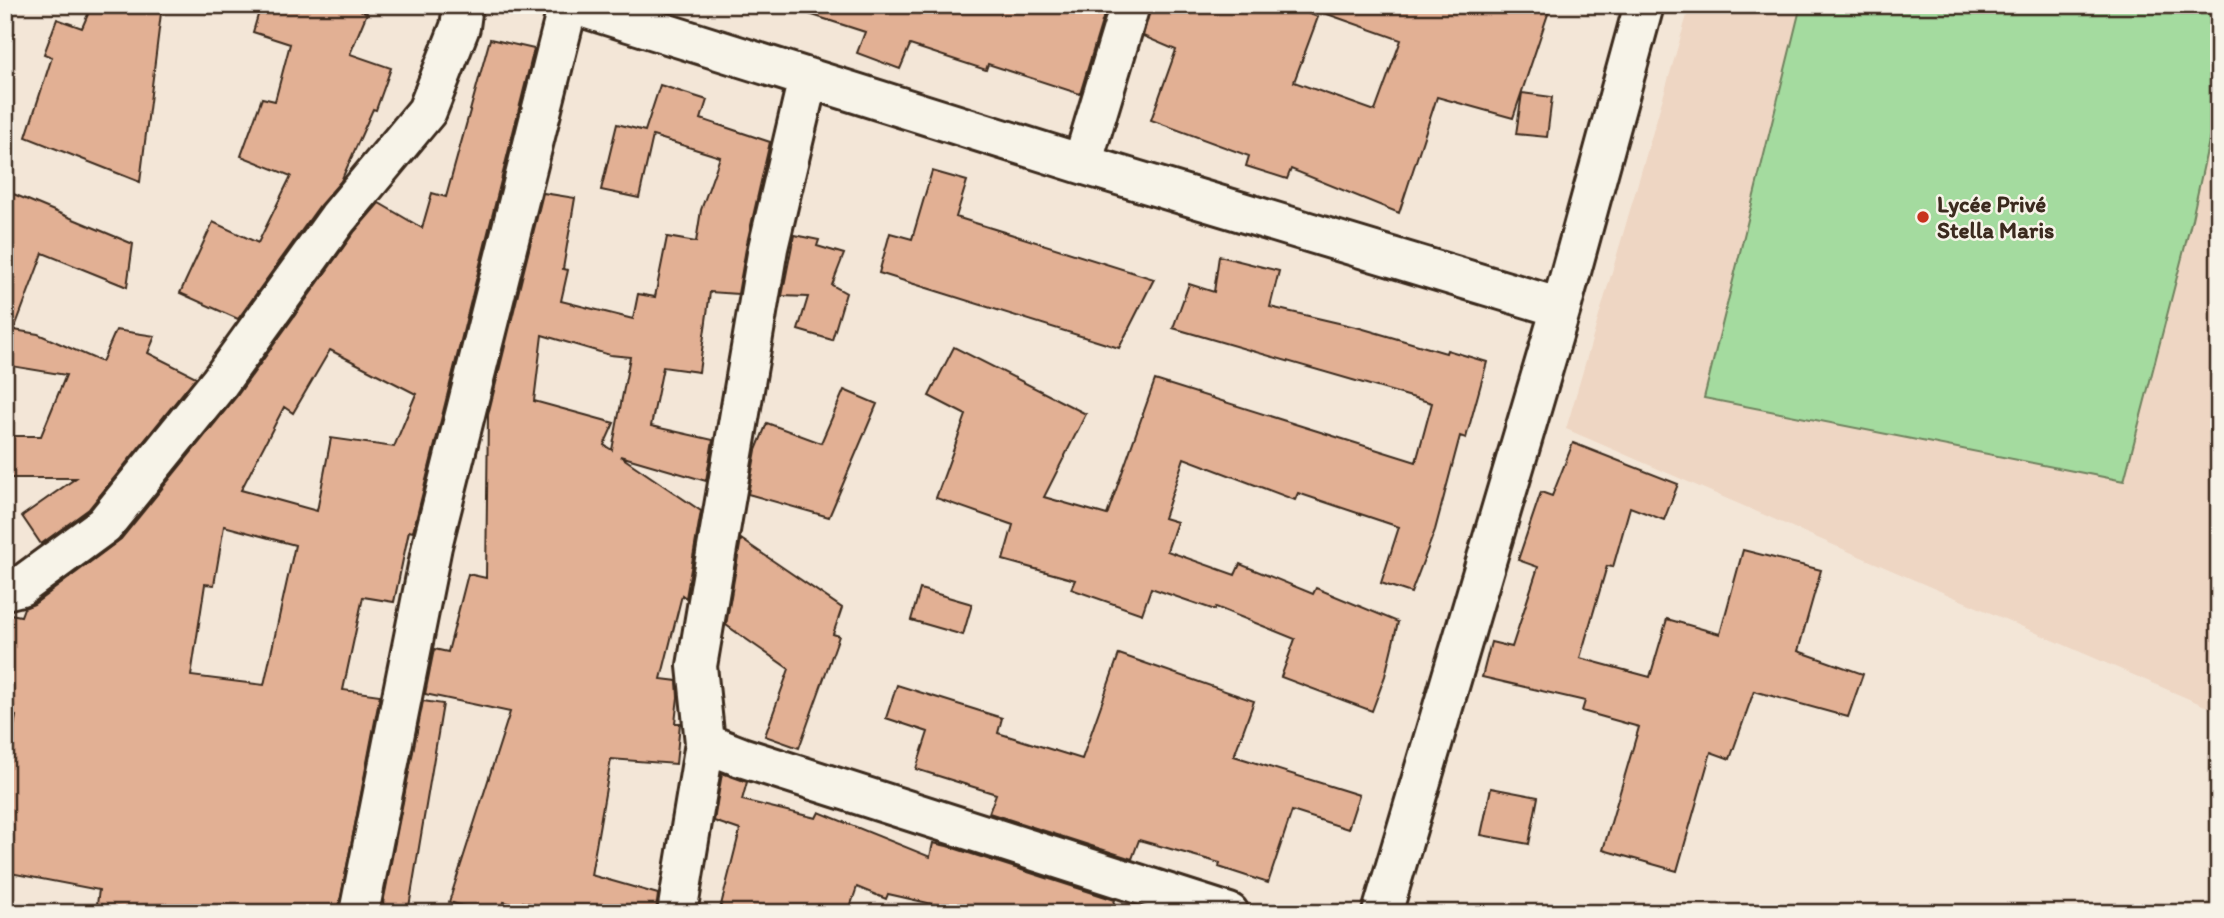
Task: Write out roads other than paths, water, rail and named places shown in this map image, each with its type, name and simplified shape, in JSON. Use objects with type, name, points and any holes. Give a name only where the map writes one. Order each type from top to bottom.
[{"type":"street","points":[[5,590],[21,586],[104,525],[219,383],[338,218],[427,111],[460,27],[463,5]]},
{"type":"street","points":[[359,913],[432,546],[568,5]]},
{"type":"street","points":[[575,5],[1082,164],[1560,308]]},
{"type":"street","points":[[1082,164],[1130,5]]},
{"type":"street","points":[[1381,913],[1560,308],[1644,5]]},
{"type":"street","points":[[677,913],[705,743],[697,666],[768,248],[808,78]]},
{"type":"street","points":[[705,743],[741,757],[1229,913]]},
{"type":"place","name":"Lycée Privé Stella Maris","points":[[1923,217]]}]
